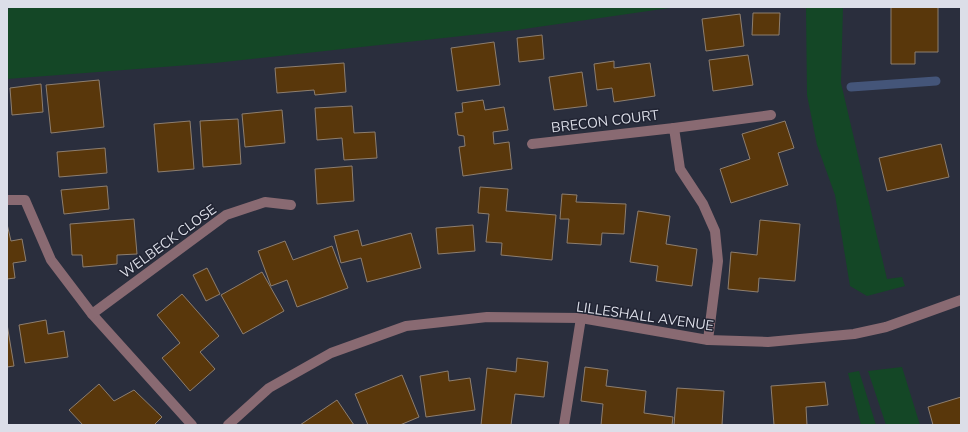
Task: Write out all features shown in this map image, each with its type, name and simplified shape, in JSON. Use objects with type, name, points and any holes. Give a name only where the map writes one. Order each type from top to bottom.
[{"type":"street","points":[[674,128],[771,115]]},
{"type":"street","name":"BRECON COURT","points":[[532,144],[674,128],[680,168],[703,204],[715,231],[718,261],[708,340]]},
{"type":"street","points":[[7,200],[25,200],[51,260],[92,314],[192,425]]},
{"type":"street","name":"WELBECK CLOSE","points":[[92,314],[226,215],[265,202],[291,205]]},
{"type":"street","name":"LILLESHALL AVENUE","points":[[228,425],[269,388],[331,353],[406,326],[487,317],[581,318],[708,340],[768,342],[854,334],[886,327],[961,300]]},
{"type":"street","points":[[564,425],[581,318]]},
{"type":"green space","points":[[11,7],[676,7],[517,30],[215,63],[7,79],[7,10]]},
{"type":"green space","points":[[806,7],[843,7],[841,83],[887,279],[902,277],[905,286],[867,296],[850,286],[835,195],[817,145],[807,95]]},
{"type":"green space","points":[[902,367],[920,425],[886,425],[868,371]]},
{"type":"green space","points":[[859,371],[876,425],[861,425],[848,373]]},
{"type":"building","points":[[891,7],[938,7],[938,52],[915,52],[915,64],[891,64]]},
{"type":"building","points":[[753,13],[780,13],[779,35],[752,35]]},
{"type":"building","points":[[740,14],[744,46],[706,51],[702,19]]},
{"type":"building","points":[[542,35],[544,59],[519,62],[517,38]]},
{"type":"building","points":[[494,42],[500,85],[457,91],[451,48]]},
{"type":"building","points":[[748,55],[753,85],[713,91],[709,60]]},
{"type":"building","points":[[614,61],[614,68],[650,63],[655,96],[614,102],[612,88],[597,90],[594,64]]},
{"type":"building","points":[[344,63],[346,92],[315,95],[314,90],[277,93],[275,68]]},
{"type":"building","points":[[582,72],[587,106],[554,110],[549,77]]},
{"type":"building","points":[[99,80],[104,127],[51,133],[46,85]]},
{"type":"building","points":[[41,84],[43,112],[12,115],[10,88]]},
{"type":"building","points":[[483,100],[485,110],[504,107],[508,130],[493,132],[494,144],[509,142],[512,169],[463,176],[459,147],[465,146],[464,136],[458,135],[455,113],[463,112],[462,103]]},
{"type":"building","points":[[352,106],[354,133],[375,132],[377,158],[344,160],[342,138],[317,140],[315,108]]},
{"type":"building","points":[[282,110],[285,143],[245,147],[242,114]]},
{"type":"building","points":[[238,119],[241,164],[203,167],[200,121]]},
{"type":"building","points":[[190,121],[194,169],[158,172],[154,124]]},
{"type":"building","points":[[785,121],[794,148],[778,153],[788,185],[731,203],[720,169],[750,159],[742,134]]},
{"type":"building","points":[[941,144],[949,177],[887,191],[879,158]]},
{"type":"building","points":[[105,148],[107,173],[59,177],[57,152]]},
{"type":"building","points":[[352,166],[354,201],[317,204],[315,169]]},
{"type":"building","points":[[107,186],[109,209],[64,214],[61,190]]},
{"type":"building","points":[[480,187],[508,189],[506,211],[556,215],[552,260],[501,255],[502,243],[486,242],[489,214],[478,213]]},
{"type":"building","points":[[562,194],[577,195],[576,202],[626,204],[624,234],[602,233],[601,245],[567,243],[569,219],[560,219]]},
{"type":"building","points":[[638,211],[670,216],[666,244],[697,249],[692,286],[656,281],[658,266],[630,262]]},
{"type":"building","points":[[134,219],[137,254],[117,255],[117,264],[83,267],[82,255],[72,255],[70,224]]},
{"type":"building","points":[[760,220],[800,224],[795,281],[759,278],[758,292],[728,289],[731,252],[757,255]]},
{"type":"building","points":[[7,224],[11,241],[22,239],[26,261],[13,263],[15,278],[7,279]]},
{"type":"building","points":[[473,225],[475,251],[438,254],[436,228]]},
{"type":"building","points":[[358,230],[362,246],[411,233],[421,268],[367,282],[361,258],[341,263],[334,236]]},
{"type":"building","points":[[285,241],[293,260],[332,246],[348,288],[297,307],[287,280],[271,286],[258,251]]},
{"type":"building","points":[[207,268],[220,294],[206,301],[193,275]]},
{"type":"building","points":[[262,272],[284,311],[243,334],[221,295]]},
{"type":"building","points":[[182,294],[219,336],[200,352],[215,369],[190,391],[162,358],[180,343],[157,315]]},
{"type":"building","points":[[46,320],[48,334],[64,331],[68,357],[25,363],[19,325]]},
{"type":"building","points":[[7,324],[14,366],[7,367]]},
{"type":"building","points":[[517,358],[548,362],[544,397],[515,394],[511,425],[481,425],[487,368],[516,372]]},
{"type":"building","points":[[585,367],[608,370],[606,386],[646,391],[644,413],[673,417],[672,425],[601,425],[603,404],[581,401]]},
{"type":"building","points":[[448,371],[449,381],[470,378],[475,410],[426,417],[420,376]]},
{"type":"building","points":[[402,375],[419,417],[400,425],[368,425],[355,394]]},
{"type":"building","points":[[825,382],[828,405],[806,407],[807,425],[774,425],[771,386]]},
{"type":"building","points":[[99,384],[114,401],[134,390],[162,417],[154,425],[83,425],[69,410]]},
{"type":"building","points":[[677,388],[724,391],[722,425],[674,425]]},
{"type":"building","points":[[961,397],[961,425],[933,425],[928,407]]},
{"type":"building","points":[[337,400],[354,425],[300,425]]},
{"type":"waterway","points":[[851,87],[936,81]]}]
